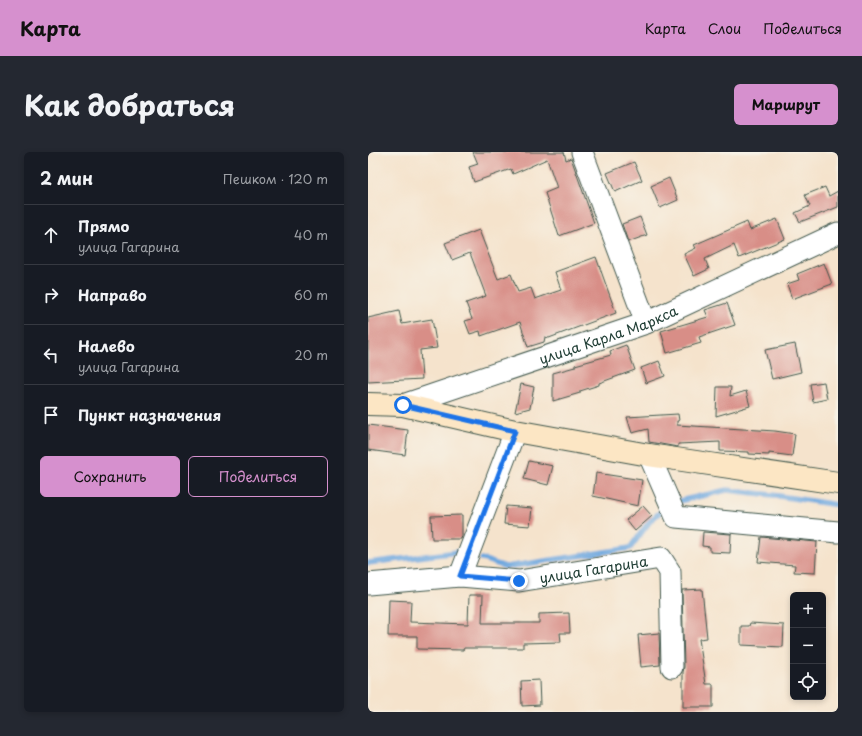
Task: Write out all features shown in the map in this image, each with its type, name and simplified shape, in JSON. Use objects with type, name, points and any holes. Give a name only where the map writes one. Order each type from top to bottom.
[{"type":"street","points":[[582,152],[646,323]]},
{"type":"street","name":"улица Карла Маркса","points":[[368,404],[403,405],[646,323],[838,233]]},
{"type":"street","points":[[403,405],[515,431],[649,455],[838,483]]},
{"type":"street","points":[[460,576],[515,431]]},
{"type":"street","points":[[649,455],[676,517],[838,532]]},
{"type":"street","name":"улица Гагарина","points":[[368,584],[460,576],[519,581],[661,558],[670,572],[672,667]]},
{"type":"building","points":[[473,152],[564,152],[566,160],[571,158],[594,223],[559,236],[545,193],[557,188],[547,159],[513,174],[511,169],[474,182],[469,167],[478,164]]},
{"type":"building","points":[[634,162],[642,180],[615,192],[607,173]]},
{"type":"building","points":[[669,178],[678,200],[660,208],[651,186]]},
{"type":"building","points":[[825,187],[829,196],[838,191],[838,207],[800,222],[795,213],[810,206],[805,195]]},
{"type":"building","points":[[640,217],[647,235],[628,242],[622,224]]},
{"type":"building","points":[[777,219],[785,239],[739,258],[734,245],[705,259],[709,269],[694,276],[684,254],[696,248],[694,245],[747,222],[750,230]]},
{"type":"building","points":[[479,230],[498,279],[511,274],[518,292],[531,288],[535,299],[561,290],[555,272],[596,257],[616,313],[549,338],[545,337],[544,342],[528,347],[520,322],[481,336],[480,331],[470,334],[465,321],[472,319],[466,303],[486,296],[470,253],[452,260],[445,243]]},
{"type":"building","points":[[824,263],[832,284],[792,299],[787,284],[799,280],[797,274]]},
{"type":"building","points":[[727,303],[735,325],[699,337],[701,343],[667,353],[661,331],[708,317],[705,310]]},
{"type":"building","points":[[399,311],[402,324],[432,319],[437,348],[420,350],[422,379],[368,382],[368,318]]},
{"type":"building","points":[[795,344],[801,372],[772,379],[765,350]]},
{"type":"building","points":[[626,345],[635,370],[599,383],[599,385],[580,391],[580,393],[553,401],[553,373],[611,355],[610,351]]},
{"type":"building","points":[[659,361],[665,376],[646,383],[641,368]]},
{"type":"building","points":[[824,382],[827,399],[813,402],[810,384]]},
{"type":"building","points":[[521,384],[534,387],[530,408],[515,412]]},
{"type":"building","points":[[717,387],[731,387],[730,396],[746,391],[750,406],[716,416]]},
{"type":"building","points":[[678,414],[679,421],[677,421],[677,425],[775,431],[795,434],[792,456],[769,453],[769,455],[749,454],[749,452],[720,451],[720,442],[678,444],[678,447],[649,442],[648,429],[632,433],[627,417]]},
{"type":"building","points":[[368,425],[408,430],[405,455],[368,450]]},
{"type":"building","points":[[529,461],[553,466],[548,485],[524,479]]},
{"type":"building","points":[[596,473],[642,480],[638,506],[593,496]]},
{"type":"building","points":[[506,506],[532,508],[530,526],[504,524]]},
{"type":"building","points":[[643,506],[652,516],[635,531],[626,520]]},
{"type":"building","points":[[462,515],[461,539],[432,539],[431,516]]},
{"type":"building","points":[[703,532],[731,534],[730,553],[710,552],[710,547],[702,546]]},
{"type":"building","points":[[761,537],[817,542],[815,573],[794,572],[795,565],[758,562]]},
{"type":"building","points":[[702,589],[707,638],[699,639],[706,684],[713,684],[713,707],[683,707],[684,667],[682,590]]},
{"type":"building","points":[[469,595],[483,595],[482,623],[539,623],[539,614],[569,613],[570,633],[560,633],[561,642],[523,643],[523,648],[464,648],[463,650],[417,649],[417,636],[388,636],[389,600],[411,601],[410,622],[468,624]]},
{"type":"building","points":[[750,623],[784,625],[783,647],[741,645],[741,626],[749,626]]},
{"type":"building","points":[[659,633],[660,665],[641,667],[638,635]]},
{"type":"building","points":[[539,680],[540,705],[522,706],[521,681]]},
{"type":"waterway","points":[[675,502],[727,490],[838,505]]},
{"type":"waterway","points":[[482,559],[506,567],[630,548],[650,521],[667,506]]},
{"type":"waterway","points":[[368,563],[458,552]]},
{"type":"route","points":[[403,405],[515,431],[460,576],[519,581]]}]
